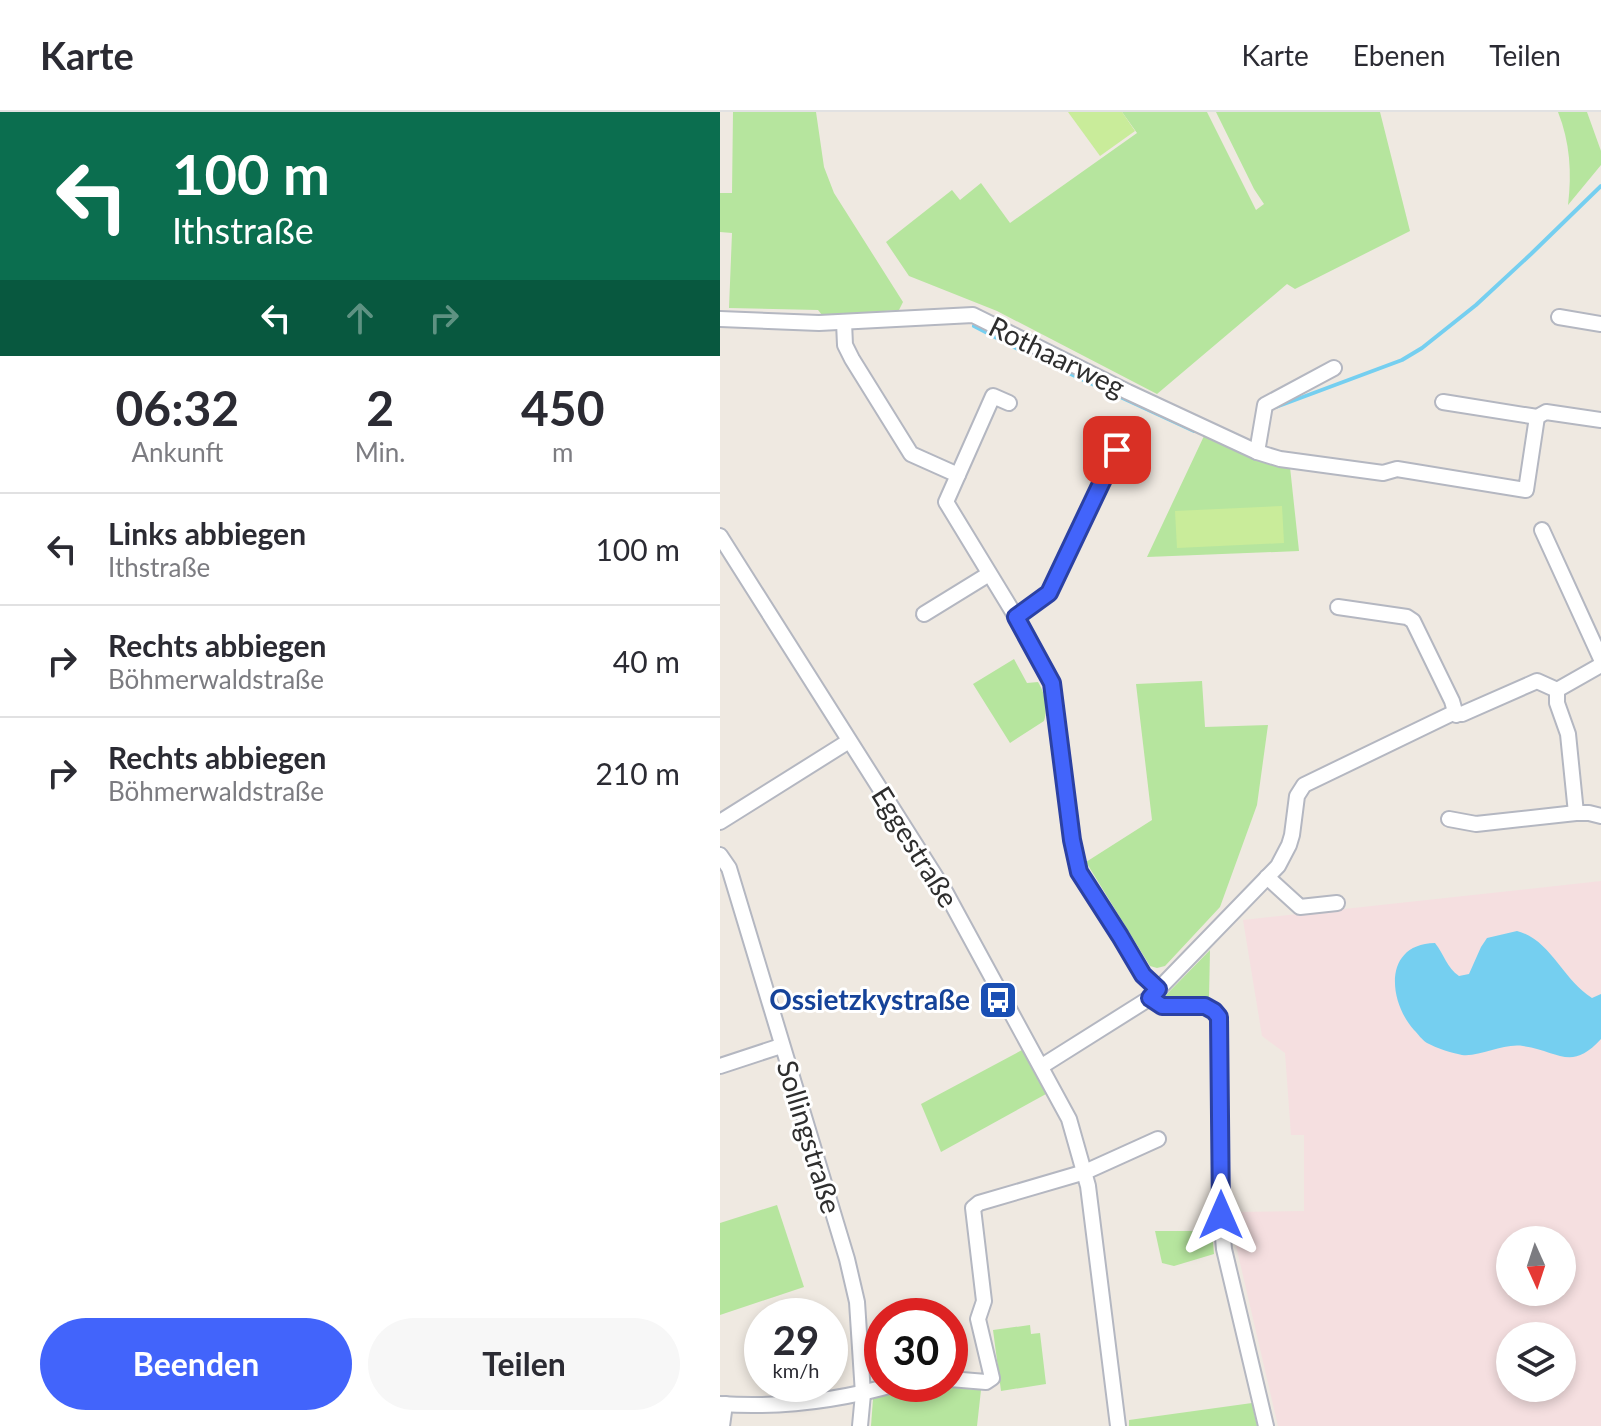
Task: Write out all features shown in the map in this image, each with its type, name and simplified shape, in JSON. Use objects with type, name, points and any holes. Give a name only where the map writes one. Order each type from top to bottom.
[{"type":"street","name":"Rothaarweg","points":[[720,319],[819,323],[973,315],[1257,452],[1280,459],[1383,473],[1397,469],[1526,490],[1537,417]]},
{"type":"street","points":[[1559,317],[1601,324]]},
{"type":"street","points":[[844,322],[845,345],[852,359],[911,454],[958,475]]},
{"type":"street","points":[[1257,452],[1265,405],[1334,368]]},
{"type":"street","points":[[1009,403],[993,396],[946,502],[1052,683],[1072,840],[1079,872],[1162,1006],[1205,1006],[1219,1017],[1224,1249],[1266,1426]]},
{"type":"street","points":[[1443,402],[1537,417],[1546,412],[1601,420]]},
{"type":"street","points":[[1016,617],[1049,593],[1117,450],[1102,444]]},
{"type":"street","points":[[1542,530],[1601,662],[1557,690]]},
{"type":"street","name":"Eggestraße","points":[[720,536],[946,893],[1069,1119],[1085,1172],[1118,1426]]},
{"type":"street","points":[[924,614],[989,574]]},
{"type":"street","points":[[1338,607],[1407,617],[1413,621],[1456,715]]},
{"type":"street","points":[[1042,1066],[1154,994],[1278,866],[1289,845],[1297,796],[1304,785],[1451,714],[1462,714],[1537,681],[1557,690]]},
{"type":"street","points":[[1557,690],[1557,703],[1568,734],[1576,813]]},
{"type":"street","points":[[720,822],[849,741]]},
{"type":"street","points":[[1449,819],[1476,824],[1576,813],[1601,816]]},
{"type":"street","name":"Sollingstraße","points":[[720,855],[729,868],[850,1273],[857,1302],[863,1394],[860,1426]]},
{"type":"street","points":[[1267,877],[1300,907],[1337,903]]},
{"type":"street","points":[[720,1066],[781,1046]]},
{"type":"street","points":[[968,1380],[986,1382],[992,1378],[978,1319],[984,1301],[973,1208],[979,1203],[1085,1172],[1158,1139]]},
{"type":"street","points":[[722,1426],[722,1404],[808,1403],[863,1394]]},
{"type":"shaded area","points":[[1601,881],[1601,1426],[1278,1426],[1234,1237],[1233,1212],[1304,1211],[1304,1135],[1291,1135],[1285,1053],[1262,1036],[1243,920]]},
{"type":"green space","points":[[733,112],[816,112],[824,167],[834,193],[903,302],[899,310],[822,315],[818,310],[729,308],[732,233],[720,232],[720,193],[732,193]]},
{"type":"green space","points":[[1068,112],[1122,112],[1135,131],[1100,156]]},
{"type":"green space","points":[[1122,112],[1207,112],[1256,210],[1264,204],[1216,112],[1380,112],[1410,231],[1295,289],[1287,284],[1157,394],[997,311],[909,276],[886,242],[952,190],[960,200],[981,183],[1010,223],[1137,133]]},
{"type":"green space","points":[[1558,112],[1587,112],[1601,151],[1601,165],[1568,205],[1569,158]]},
{"type":"green space","points":[[1204,436],[1256,459],[1290,467],[1299,551],[1147,557]]},
{"type":"green space","points":[[1282,506],[1284,543],[1177,548],[1175,511]]},
{"type":"green space","points":[[1014,659],[1027,683],[1038,682],[1046,711],[1044,721],[1010,743],[973,684]]},
{"type":"green space","points":[[1202,681],[1205,727],[1268,725],[1257,805],[1220,907],[1165,966],[1157,968],[1150,966],[1086,862],[1152,820],[1136,684]]},
{"type":"green space","points":[[1210,950],[1209,998],[1167,999],[1166,995]]},
{"type":"green space","points":[[1022,1050],[1046,1094],[941,1152],[921,1104]]},
{"type":"green space","points":[[777,1205],[804,1287],[771,1298],[744,1298],[744,1307],[720,1315],[720,1223]]},
{"type":"green space","points":[[1155,1231],[1212,1231],[1214,1254],[1174,1266],[1162,1263]]},
{"type":"green space","points":[[1030,1325],[1031,1334],[1040,1333],[1046,1384],[1001,1391],[993,1330]]},
{"type":"green space","points":[[968,1389],[981,1390],[977,1426],[871,1426],[873,1402],[968,1402]]},
{"type":"green space","points":[[1252,1403],[1257,1426],[1129,1426],[1129,1420]]},
{"type":"water","points":[[1517,931],[1539,942],[1592,998],[1601,994],[1601,1039],[1591,1049],[1573,1057],[1523,1046],[1462,1055],[1425,1042],[1405,1018],[1396,990],[1395,976],[1406,953],[1418,946],[1435,943],[1459,976],[1469,974],[1487,938]]},
{"type":"waterway","points":[[1276,407],[1402,360],[1422,348],[1476,305],[1601,186]]},
{"type":"waterway","points":[[974,326],[1024,352]]},
{"type":"waterway","points":[[1036,358],[1194,431]]},
{"type":"place","name":"Ossietzkystraße","points":[[998,1000]]},
{"type":"route","points":[[1117,450],[1049,593],[1016,617],[1052,683],[1072,840],[1079,872],[1143,975],[1158,989],[1150,998],[1162,1006],[1205,1006],[1219,1017],[1221,1215]]}]
